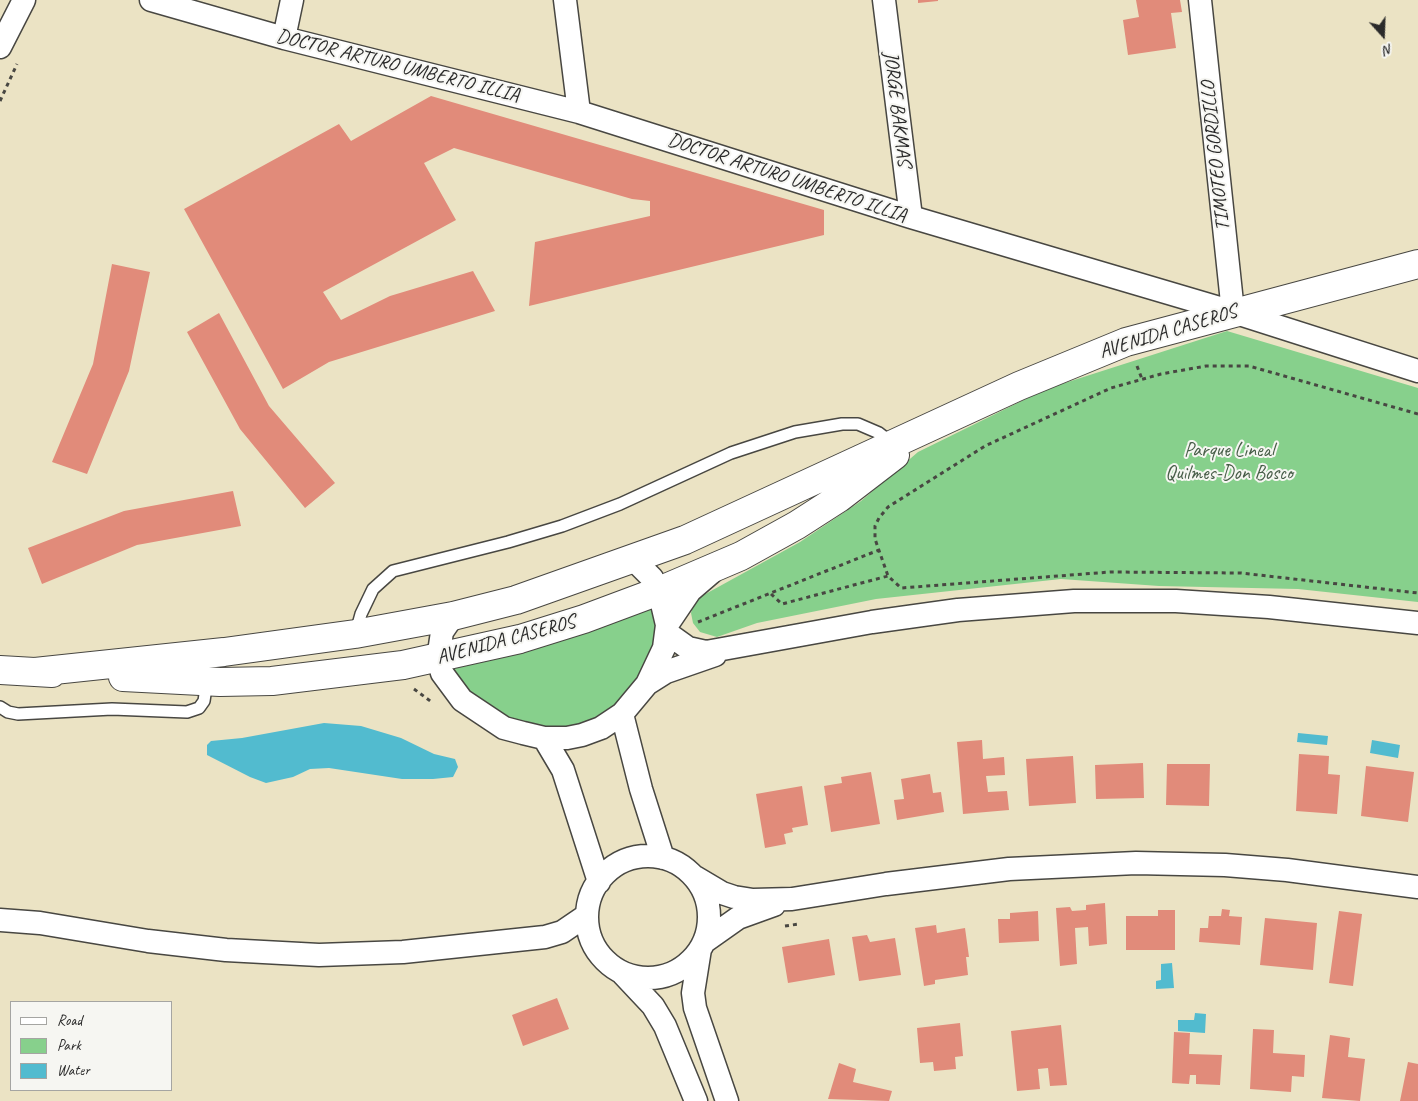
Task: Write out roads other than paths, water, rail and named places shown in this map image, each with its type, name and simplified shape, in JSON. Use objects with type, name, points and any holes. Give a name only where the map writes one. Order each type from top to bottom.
[{"type":"street","name":"DOCTOR ARTURO UMBERTO ILLIA","points":[[152,0],[284,38],[579,112],[911,218],[1232,312],[1418,371]]},
{"type":"street","points":[[284,38],[292,0]]},
{"type":"street","points":[[565,0],[579,112]]},
{"type":"street","name":"JORGE BAKMAS","points":[[884,0],[911,218]]},
{"type":"street","name":"TIMOTEO GORDILLO","points":[[1200,0],[1232,312]]},
{"type":"street","points":[[0,47],[13,9]]},
{"type":"street","name":"AVENIDA CASEROS","points":[[35,672],[224,652],[355,634],[452,616],[516,600],[634,560],[737,517],[892,443],[928,429],[1083,358],[1126,342],[1232,312],[1418,264]]},
{"type":"street","name":"AVENIDA CASEROS","points":[[0,670],[207,681],[272,681],[392,667],[438,659],[520,639],[584,619],[659,591],[723,564],[797,525],[839,498],[928,429]]},
{"type":"street","points":[[452,616],[442,632],[438,659],[450,685],[462,700],[483,716],[504,728],[544,738],[582,736],[601,728],[622,714],[647,684],[664,648],[667,629],[659,591],[652,578],[634,560]]},
{"type":"street","points":[[667,629],[690,590],[723,564]]},
{"type":"street","points":[[667,629],[688,648],[706,652],[882,621],[958,610],[1074,601],[1176,601],[1259,606],[1364,616],[1418,624]]},
{"type":"street","points":[[647,684],[666,672],[693,661],[737,648]]},
{"type":"street","points":[[392,667],[420,670],[450,685]]},
{"type":"street","points":[[622,714],[641,790],[663,858]]},
{"type":"street","points":[[544,738],[563,770],[599,882]]},
{"type":"street","points":[[696,1101],[665,1026],[653,1006],[613,966],[592,939],[587,915],[591,898],[599,882],[611,869],[627,860],[645,857],[663,858],[680,865],[695,877],[734,897],[753,900],[792,899],[886,884],[1009,869],[1136,863],[1225,865],[1287,870],[1347,876],[1418,887]]},
{"type":"street","points":[[695,877],[704,892],[709,908],[709,925],[702,945],[693,993],[694,1008],[727,1101]]},
{"type":"street","points":[[545,937],[566,941],[638,977],[656,978],[673,973],[681,968],[702,945],[738,918],[792,899]]},
{"type":"street","points":[[0,907],[40,922]]},
{"type":"street","points":[[0,920],[40,922],[148,941],[269,954],[403,952],[545,937],[575,925],[587,915]]},
{"type":"lane","points":[[355,634],[361,614],[373,589],[392,571],[508,542],[562,526],[620,504],[731,453],[796,432],[842,424],[858,424],[879,433],[892,443]]},
{"type":"lane","points":[[0,707],[8,712],[18,714],[112,710],[187,712],[199,708],[204,701],[207,681]]},
{"type":"water","points":[[324,723],[361,726],[401,738],[434,754],[455,759],[458,767],[453,777],[433,779],[402,779],[329,768],[310,769],[293,777],[266,783],[207,755],[207,745],[211,741],[242,738]]},
{"type":"water","points":[[1298,733],[1328,736],[1327,745],[1297,742]]},
{"type":"water","points":[[1372,740],[1400,745],[1398,758],[1370,753]]},
{"type":"water","points":[[1172,963],[1174,988],[1156,989],[1156,981],[1161,980],[1161,964]]},
{"type":"water","points":[[1195,1013],[1206,1014],[1205,1033],[1178,1031],[1178,1020],[1194,1020]]},
{"type":"park label","name":"Parque Lineal Quilmes-Don Bosco","points":[[1229,462]]}]
